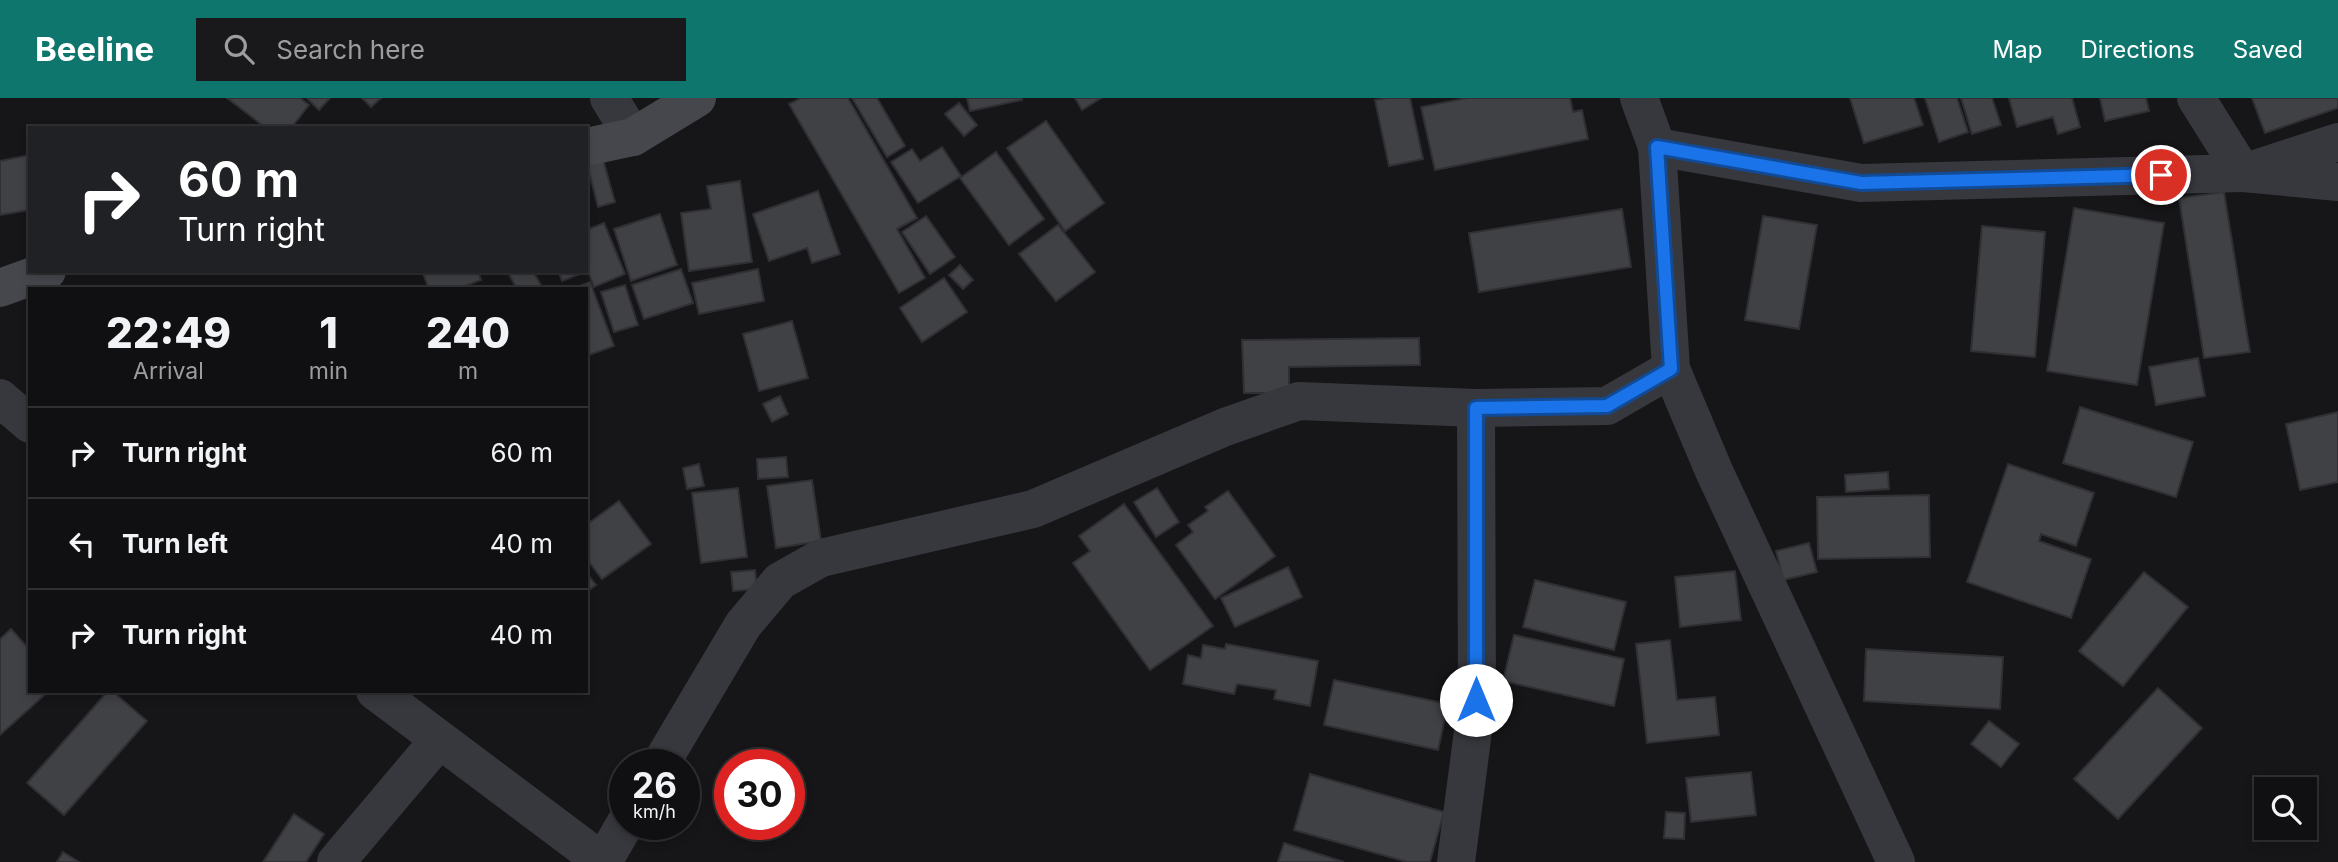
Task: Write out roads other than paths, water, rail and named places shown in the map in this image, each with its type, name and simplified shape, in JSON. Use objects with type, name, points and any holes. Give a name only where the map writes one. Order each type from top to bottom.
[{"type":"street","points":[[609,98],[634,137]]},
{"type":"street","points":[[588,148],[634,137],[697,98]]},
{"type":"street","points":[[1639,98],[1657,147],[1671,369],[1714,471],[1896,862]]},
{"type":"street","points":[[2196,98],[2243,173]]},
{"type":"street","points":[[2243,173],[2338,142]]},
{"type":"street","points":[[1657,147],[1861,183],[2243,173],[2338,182]]},
{"type":"street","points":[[0,288],[41,273]]},
{"type":"street","points":[[669,749],[743,625],[780,581],[821,558],[1033,509],[1225,427],[1299,401],[1476,408],[1607,406],[1671,369]]},
{"type":"street","points":[[0,398],[28,422]]},
{"type":"street","points":[[1456,862],[1476,700],[1476,408]]},
{"type":"street","points":[[378,693],[603,862],[616,840]]},
{"type":"street","points":[[336,862],[439,740]]}]
